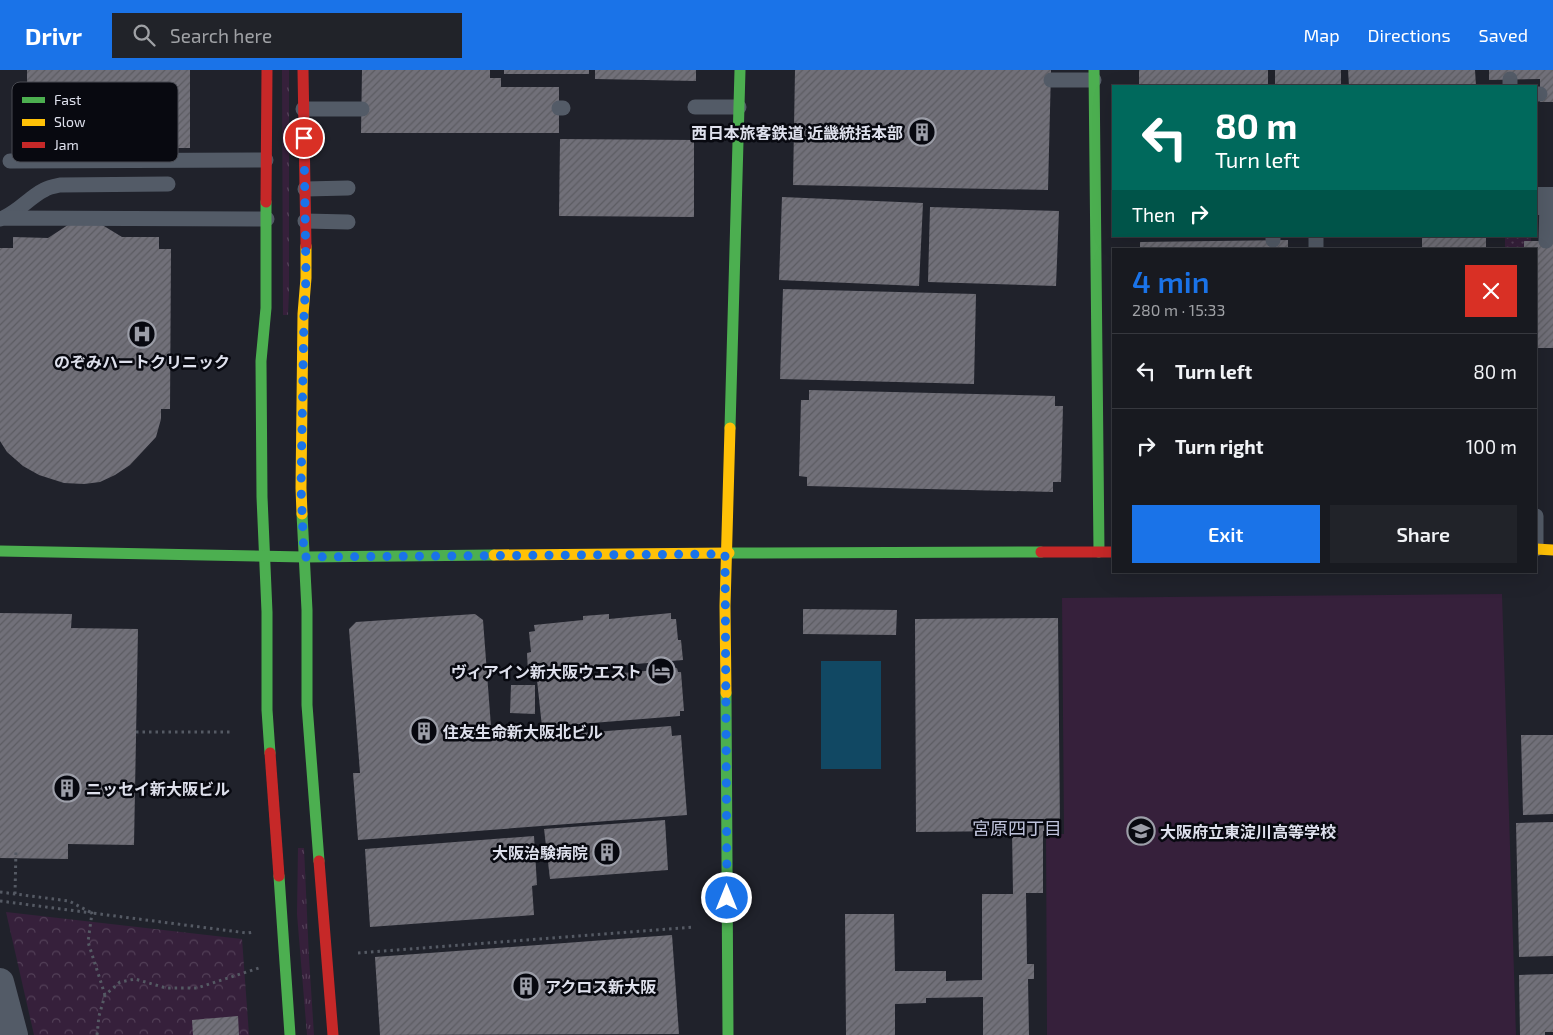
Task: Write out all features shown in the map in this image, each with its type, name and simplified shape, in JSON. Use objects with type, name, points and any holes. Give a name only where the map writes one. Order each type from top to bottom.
[{"type":"street","points":[[267,70],[266,308],[261,361],[264,556],[267,612],[267,710],[290,1035]]},
{"type":"street","points":[[303,70],[306,278],[301,488],[307,610],[307,705],[333,1035]]},
{"type":"street","points":[[728,1035],[725,554],[729,488],[740,70]]},
{"type":"street","points":[[1094,75],[1105,201],[1100,552]]},
{"type":"street","points":[[1537,550],[1553,550]]},
{"type":"street","points":[[0,551],[304,557],[1112,552]]},
{"type":"street","points":[[0,982],[14,1035]]},
{"type":"lane","points":[[1051,80],[1094,75]]},
{"type":"lane","points":[[695,107],[739,106]]},
{"type":"lane","points":[[304,109],[362,109]]},
{"type":"lane","points":[[178,160],[266,160]]},
{"type":"lane","points":[[2,218],[15,212],[46,189],[60,185],[168,184]]},
{"type":"lane","points":[[305,189],[348,188]]},
{"type":"lane","points":[[1545,201],[1546,241]]},
{"type":"lane","points":[[2,218],[266,219]]},
{"type":"lane","points":[[305,221],[348,222]]},
{"type":"path","points":[[136,732],[232,732]]},
{"type":"path","points":[[15,894],[16,849]]},
{"type":"path","points":[[0,892],[68,900],[92,914]]},
{"type":"path","points":[[0,901],[92,914],[259,932]]},
{"type":"path","points":[[92,914],[88,942],[105,995]]},
{"type":"path","points":[[358,953],[694,927]]},
{"type":"path","points":[[97,1035],[99,1016],[105,995],[120,982],[135,979],[166,988],[197,988],[262,967]]},
{"type":"green space","points":[[282,70],[289,70],[288,315],[283,315]]},
{"type":"green space","points":[[1505,237],[1531,237],[1531,248],[1505,248]]},
{"type":"green space","name":"大阪府立東淀川高等学校","points":[[1502,594],[1516,1035],[1047,1035],[1046,834],[1064,834],[1062,598]]},
{"type":"green space","points":[[298,848],[304,848],[314,1035],[307,1035],[297,914]]},
{"type":"green space","points":[[6,912],[242,939],[249,1035],[34,1035]]},
{"type":"water","points":[[821,661],[881,661],[881,769],[821,769]]},
{"type":"building","points":[[27,70],[190,70],[190,148],[178,148],[178,82],[27,82]]},
{"type":"building","points":[[362,70],[490,70],[490,78],[501,78],[501,87],[559,87],[559,133],[361,133]]},
{"type":"building","points":[[504,70],[589,70],[589,74],[504,74]]},
{"type":"building","points":[[595,70],[696,70],[696,81],[595,79]]},
{"type":"building","name":"西日本旅客鉄道 近畿統括本部","points":[[795,70],[1051,70],[1048,190],[793,185]]},
{"type":"building","points":[[1139,70],[1268,70],[1268,85],[1139,85]]},
{"type":"building","points":[[1275,70],[1341,70],[1341,85],[1275,85]]},
{"type":"building","points":[[1348,70],[1475,70],[1476,85],[1349,85]]},
{"type":"building","points":[[1489,70],[1553,70],[1553,102],[1540,102],[1540,79],[1489,80]]},
{"type":"building","points":[[560,139],[694,140],[694,217],[559,216]]},
{"type":"building","points":[[782,197],[923,203],[919,286],[779,280]]},
{"type":"building","points":[[930,207],[1059,211],[1056,286],[928,282]]},
{"type":"building","points":[[71,223],[99,223],[122,237],[159,237],[159,249],[171,249],[170,409],[161,409],[161,419],[156,437],[130,465],[100,482],[84,484],[64,483],[39,475],[23,466],[7,452],[0,441],[0,248],[13,248],[13,237],[48,238]]},
{"type":"building","points":[[1422,237],[1486,237],[1486,248],[1422,248]]},
{"type":"building","points":[[1288,240],[1288,248],[1140,248],[1140,242]]},
{"type":"building","points":[[1524,241],[1553,241],[1553,348],[1537,348],[1537,248],[1524,248]]},
{"type":"building","points":[[783,289],[976,294],[974,384],[780,379]]},
{"type":"building","points":[[809,390],[1055,396],[1055,406],[1063,406],[1061,482],[1053,482],[1053,492],[807,486],[807,477],[799,476],[801,400],[809,400]]},
{"type":"building","points":[[803,609],[897,610],[896,635],[803,634]]},
{"type":"building","name":"ニッセイ新大阪ビル","points":[[0,613],[72,614],[71,628],[138,629],[134,845],[68,844],[68,859],[0,858]]},
{"type":"building","name":"ヴィアイン新大阪ウエスト","points":[[671,613],[671,619],[676,619],[678,640],[681,640],[683,660],[589,668],[590,676],[677,668],[678,672],[681,672],[684,711],[680,711],[680,716],[542,727],[537,680],[563,678],[562,670],[528,673],[527,653],[531,652],[529,632],[535,631],[534,625],[583,620],[583,616],[609,614],[609,619]]},
{"type":"building","name":"住友生命新大阪北ビル","points":[[475,614],[483,620],[492,740],[671,726],[672,736],[681,735],[687,815],[358,840],[353,773],[360,773],[349,629],[356,622]]},
{"type":"building","points":[[1058,618],[1060,831],[1043,831],[1043,893],[1026,893],[1027,964],[1034,964],[1034,979],[1028,979],[1029,1035],[983,1035],[983,997],[926,998],[926,1003],[895,1004],[895,1035],[846,1035],[845,914],[894,914],[895,971],[946,971],[946,981],[982,980],[982,894],[1013,894],[1012,831],[916,832],[915,619]]},
{"type":"building","points":[[511,685],[535,685],[535,714],[510,713]]},
{"type":"building","points":[[1521,735],[1553,735],[1553,814],[1523,815]]},
{"type":"building","name":"大阪治験病院","points":[[665,820],[668,870],[550,879],[544,829]]},
{"type":"building","points":[[1553,822],[1553,956],[1519,957],[1516,823]]},
{"type":"building","points":[[534,836],[537,885],[532,886],[534,915],[370,927],[365,849]]},
{"type":"building","name":"アクロス新大阪","points":[[672,935],[679,1034],[380,1035],[375,957]]},
{"type":"building","points":[[1553,974],[1553,1032],[1545,1032],[1545,1035],[1520,1035],[1519,975]]},
{"type":"building","points":[[238,1016],[239,1035],[193,1035],[192,1020]]},
{"type":"traffic: fast","points":[[730,428],[740,70]]},
{"type":"traffic: fast","points":[[1094,70],[1099,552]]},
{"type":"traffic: fast","points":[[266,202],[266,308],[261,361],[262,497],[267,612],[267,710],[270,753]]},
{"type":"traffic: fast","points":[[302,514],[307,610],[307,705],[319,861]]},
{"type":"traffic: fast","points":[[0,551],[304,557],[494,555]]},
{"type":"traffic: fast","points":[[729,553],[1041,552]]},
{"type":"traffic: fast","points":[[726,693],[728,1035]]},
{"type":"traffic: fast","points":[[279,876],[290,1035]]},
{"type":"traffic: slow","points":[[302,514],[303,314],[306,246]]},
{"type":"traffic: slow","points":[[726,693],[725,606],[730,428]]},
{"type":"traffic: slow","points":[[1537,549],[1553,550]]},
{"type":"traffic: slow","points":[[494,555],[729,553]]},
{"type":"traffic: jam","points":[[266,202],[267,70]]},
{"type":"traffic: jam","points":[[303,70],[306,246]]},
{"type":"traffic: jam","points":[[1041,552],[1112,552]]},
{"type":"traffic: jam","points":[[270,753],[279,876]]},
{"type":"traffic: jam","points":[[319,861],[333,1035]]},
{"type":"place","name":"西日本旅客鉄道 近畿統括本部","points":[[922,132]]},
{"type":"place","name":"のぞみハートクリニック","points":[[142,334]]},
{"type":"place","name":"ヴィアイン新大阪ウエスト","points":[[661,671]]},
{"type":"place","name":"住友生命新大阪北ビル","points":[[424,731]]},
{"type":"place","name":"ニッセイ新大阪ビル","points":[[67,788]]},
{"type":"place","name":"大阪府立東淀川高等学校","points":[[1141,831]]},
{"type":"place","name":"大阪治験病院","points":[[607,852]]},
{"type":"place","name":"アクロス新大阪","points":[[526,986]]},
{"type":"district","name":"宮原四丁目","points":[[1017,828]]},
{"type":"route","points":[[304,138],[306,278],[301,488],[304,557],[725,554],[727,898]]}]
